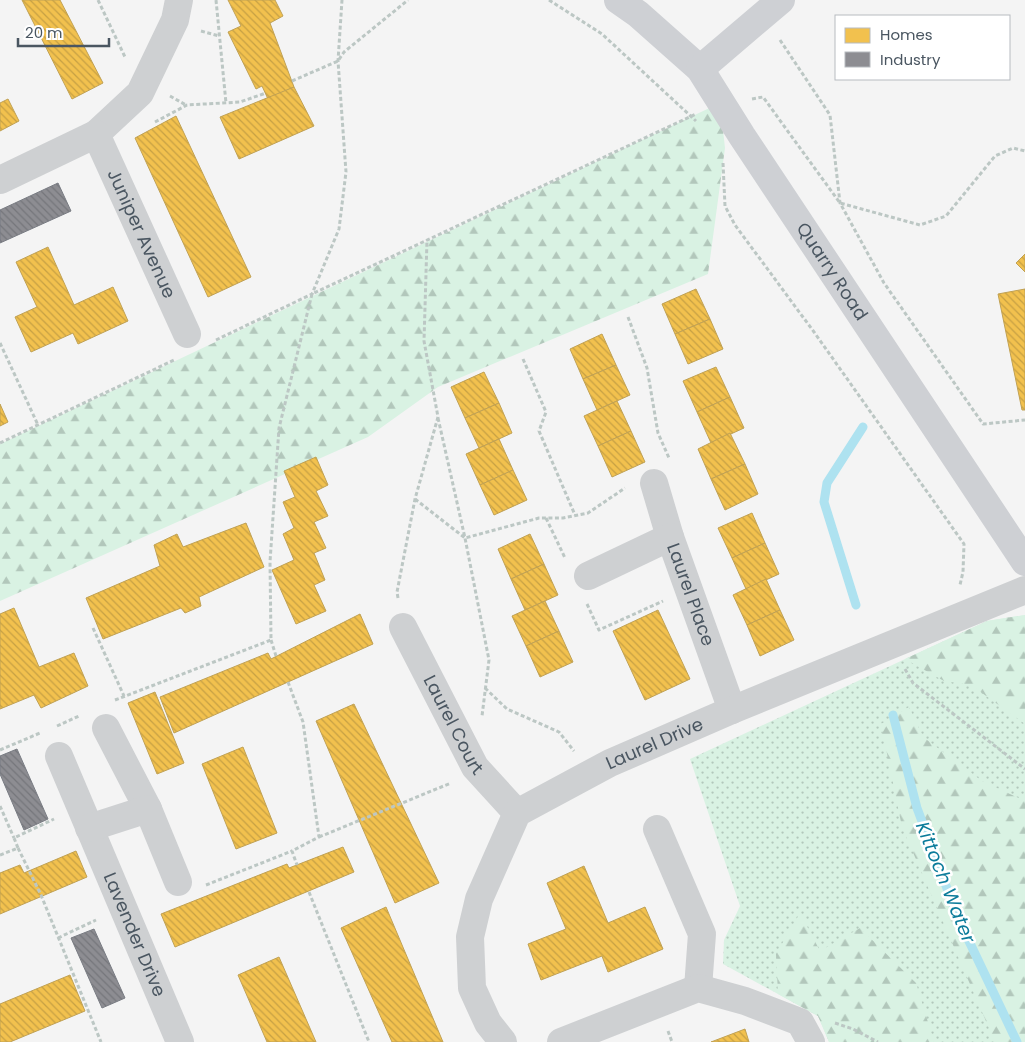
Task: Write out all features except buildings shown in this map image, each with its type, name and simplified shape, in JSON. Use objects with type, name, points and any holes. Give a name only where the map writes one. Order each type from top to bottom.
[{"type":"street","points":[[0,180],[96,134],[140,93],[176,20],[178,0]]},
{"type":"street","name":"Quarry Road","points":[[618,0],[638,14],[700,69],[720,103],[1025,562]]},
{"type":"street","points":[[700,69],[771,8]]},
{"type":"street","name":"Juniper Avenue","points":[[96,134],[193,344]]},
{"type":"street","points":[[651,478],[670,537]]},
{"type":"street","name":"Laurel Place","points":[[588,576],[670,537],[732,710]]},
{"type":"street","name":"Laurel Drive","points":[[517,813],[610,763],[732,710],[1025,590]]},
{"type":"street","name":"Laurel Court","points":[[403,627],[480,771],[517,813]]},
{"type":"street","points":[[106,728],[148,809],[178,882]]},
{"type":"street","name":"Lavender Drive","points":[[59,756],[122,909],[180,1042]]},
{"type":"street","points":[[85,817],[148,809]]},
{"type":"street","points":[[503,1042],[488,1023],[472,988],[470,937],[479,899],[517,813]]},
{"type":"street","points":[[657,829],[702,934],[698,988]]},
{"type":"street","points":[[562,1042],[698,988],[745,1001],[806,1032]]},
{"type":"path","points":[[216,0],[226,103]]},
{"type":"path","points":[[276,656],[271,640],[270,562],[279,428],[312,294],[339,229],[346,172],[338,61],[342,0]]},
{"type":"path","points":[[292,81],[338,61],[344,52],[408,0]]},
{"type":"path","points":[[549,0],[602,34],[698,123]]},
{"type":"path","points":[[771,8],[799,65],[830,115],[840,203]]},
{"type":"path","points":[[153,123],[187,105],[240,102],[266,93]]},
{"type":"path","points":[[0,443],[193,344],[312,294],[691,116],[720,103],[763,98],[840,203],[884,283],[982,424],[1025,420]]},
{"type":"path","points":[[840,203],[920,225],[946,216],[995,156],[1014,148],[1025,151]]},
{"type":"path","points":[[724,155],[725,206],[735,225],[814,332],[964,544],[963,572],[955,604],[958,617]]},
{"type":"path","points":[[426,240],[424,341],[438,417],[466,538],[489,660],[482,718]]},
{"type":"path","points":[[466,538],[539,518],[563,518],[588,513],[614,493],[651,478],[658,433],[648,368],[628,317]]},
{"type":"path","points":[[0,343],[38,425]]},
{"type":"path","points":[[523,359],[546,412],[540,432],[575,515]]},
{"type":"path","points":[[403,627],[397,592],[415,499],[438,417]]},
{"type":"path","points":[[415,499],[466,538]]},
{"type":"path","points":[[92,628],[124,696]]},
{"type":"path","points":[[106,728],[95,708],[271,640]]},
{"type":"path","points":[[891,645],[913,682],[1025,769]]},
{"type":"path","points":[[288,682],[303,722],[320,837]]},
{"type":"path","points":[[485,688],[507,708],[559,732],[573,748],[584,777]]},
{"type":"path","points":[[297,865],[292,852],[320,837],[480,771]]},
{"type":"path","points":[[0,806],[101,1042]]},
{"type":"path","points":[[14,838],[85,817]]},
{"type":"path","points":[[0,855],[18,848]]},
{"type":"path","points":[[308,892],[369,1042]]},
{"type":"path","points":[[58,938],[122,909]]},
{"type":"path","points":[[806,1032],[812,1016],[853,1029],[878,1042]]},
{"type":"green space","points":[[720,103],[725,148],[708,274],[438,387],[368,437],[0,601],[0,444]]},
{"type":"green space","points":[[1025,615],[1025,1042],[829,1042],[818,1016],[723,964],[724,940],[740,906],[690,759],[987,621]]},
{"type":"green space","points":[[1025,615],[1025,724],[971,685],[944,681],[905,659],[987,621]]},
{"type":"green space","points":[[909,707],[923,737],[982,781],[1025,801],[1025,1042],[995,1042],[902,827],[881,724]]},
{"type":"green space","points":[[800,913],[820,951],[860,928],[916,983],[934,1042],[829,1042],[818,1016],[778,994],[776,954]]},
{"type":"waterway","name":"Kittoch Water","points":[[856,605],[824,502],[827,483],[863,427]]},
{"type":"waterway","name":"Kittoch Water","points":[[893,715],[917,808],[958,918],[1017,1042]]}]
